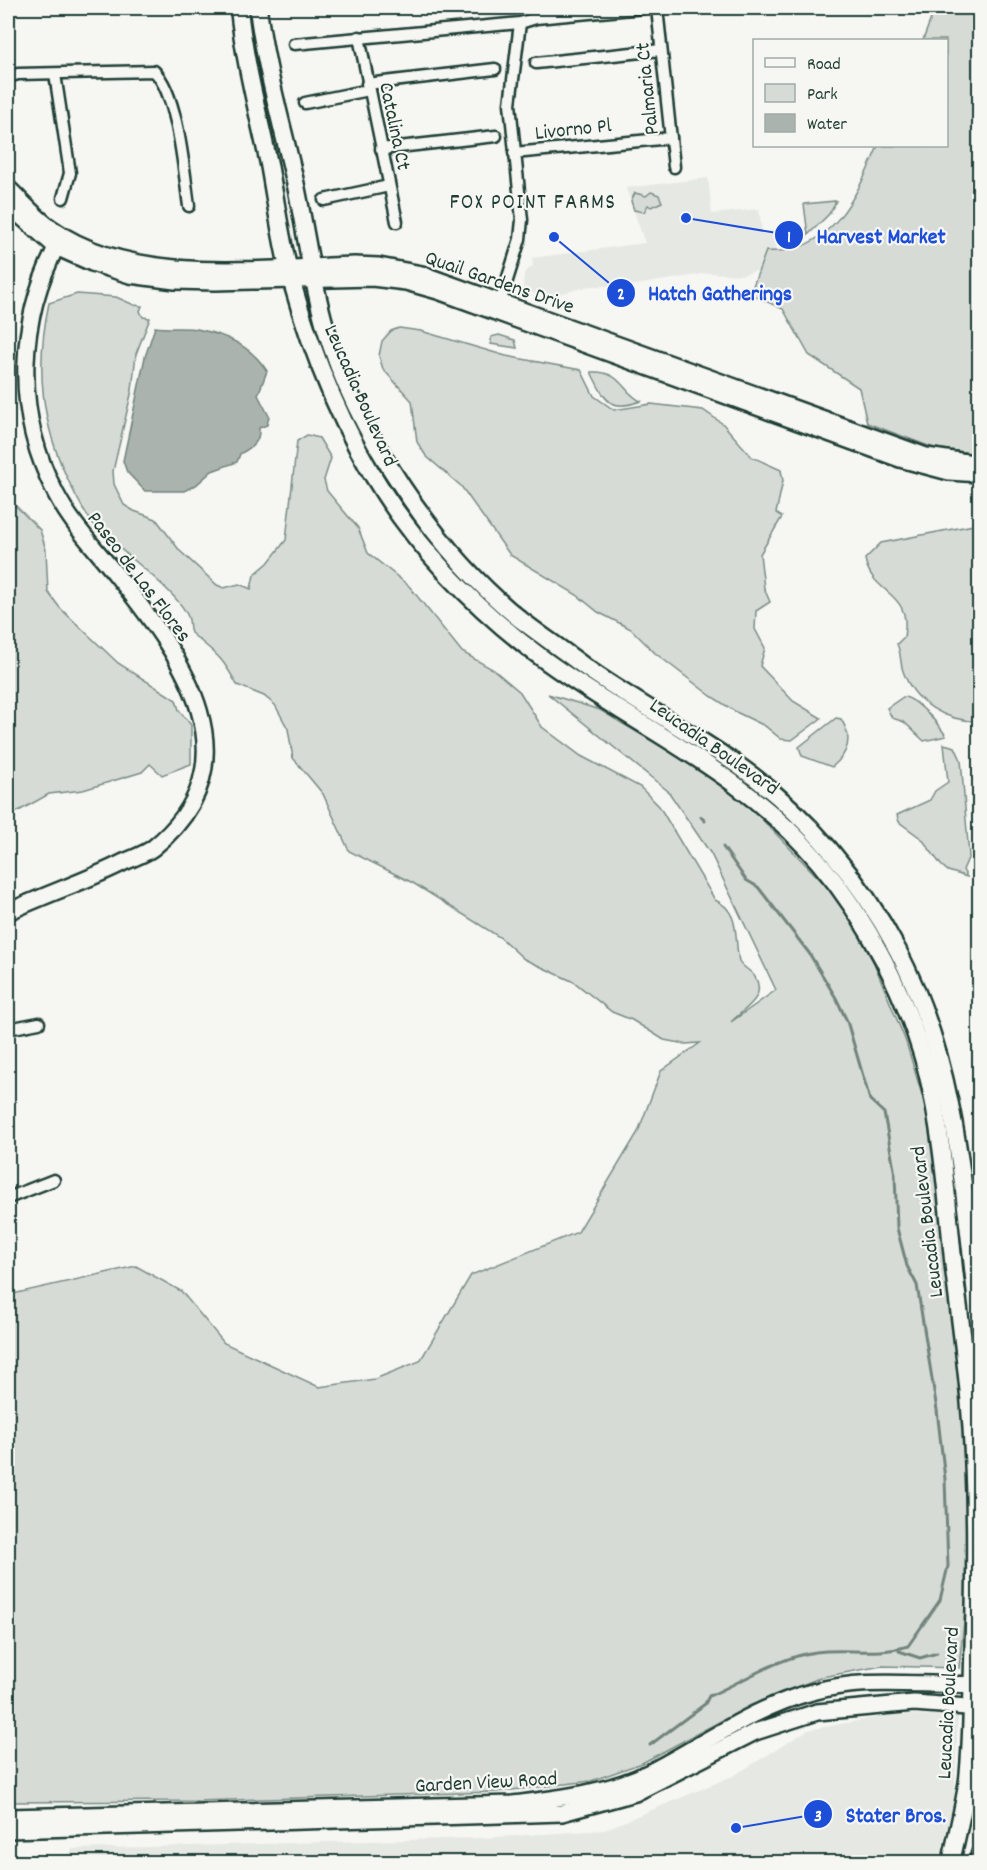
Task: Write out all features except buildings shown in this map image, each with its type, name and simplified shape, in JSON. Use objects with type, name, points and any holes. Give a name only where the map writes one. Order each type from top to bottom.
[{"type":"main road","name":"Leucadia Boulevard","points":[[239,8],[291,274],[323,375],[359,455],[376,484],[415,538],[466,596],[507,632],[580,685],[677,742],[732,781],[783,822],[822,865],[855,910],[904,1004],[926,1070],[940,1143],[969,1400],[976,1535],[976,1684],[968,1780],[951,1863]]},
{"type":"main road","name":"Leucadia Boulevard","points":[[258,8],[325,326],[340,366],[376,444],[429,525],[473,575],[519,619],[590,670],[741,767],[793,810],[832,854],[867,900],[897,949],[918,993],[942,1064],[957,1140],[980,1329]]},
{"type":"main road","name":"Quail Gardens Drive","points":[[8,188],[50,227],[59,241]]},
{"type":"main road","name":"Quail Gardens Drive","points":[[8,205],[92,263],[141,277],[195,282],[379,266],[409,272],[498,308],[900,459],[949,472],[980,474]]},
{"type":"main road","name":"Paseo de Las Flores","points":[[8,912],[109,870],[152,849],[184,817],[203,783],[206,741],[196,702],[172,651],[147,614],[72,520],[56,495],[36,443],[25,387],[27,337],[37,289],[59,241]]},
{"type":"main road","name":"Quail Gardens Drive","points":[[498,308],[926,456],[980,464]]},
{"type":"main road","name":"Garden View Road","points":[[8,1816],[513,1804],[576,1796],[647,1773],[763,1710],[812,1692],[857,1683],[893,1681],[976,1684]]},
{"type":"main road","name":"Garden View Road","points":[[8,1830],[562,1813],[635,1793],[755,1732],[817,1712],[915,1703],[975,1707]]},
{"type":"main road","points":[[978,1863],[980,1854]]},
{"type":"street","points":[[294,44],[520,23],[536,18],[643,8]]},
{"type":"street","name":"Palmaria Ct","points":[[657,8],[674,167]]},
{"type":"street","points":[[498,308],[520,239],[522,220],[510,104],[520,23]]},
{"type":"street","name":"Catalina Ct","points":[[359,37],[397,222]]},
{"type":"street","points":[[536,63],[661,50]]},
{"type":"street","points":[[305,103],[368,87],[495,69]]},
{"type":"street","points":[[8,77],[18,74],[154,70],[163,80],[178,134],[189,206]]},
{"type":"street","points":[[55,74],[70,173],[63,198]]},
{"type":"street","points":[[381,149],[496,136]]},
{"type":"street","name":"Livorno Pl","points":[[514,153],[670,138]]},
{"type":"street","points":[[324,200],[390,186]]},
{"type":"street","points":[[8,1029],[39,1023]]},
{"type":"street","points":[[8,1198],[22,1190],[54,1180]]},
{"type":"shaded area","name":"FOX POINT FARMS","points":[[708,178],[712,214],[759,209],[762,232],[774,231],[777,251],[767,253],[768,268],[741,275],[709,273],[629,286],[590,286],[551,296],[538,295],[523,289],[524,273],[533,266],[532,258],[645,243],[626,188]]},
{"type":"shaded area","points":[[896,1714],[958,1716],[954,1801],[939,1862],[61,1862],[73,1849],[481,1838],[604,1830],[735,1775],[808,1730]]},
{"type":"green space","points":[[935,8],[979,8],[979,454],[934,448],[867,423],[859,388],[809,355],[783,309],[750,294],[766,251],[788,250],[808,244],[838,219],[861,184],[878,147],[948,147],[948,39],[923,39]]},
{"type":"green space","points":[[651,192],[659,195],[662,202],[651,207],[648,205],[644,212],[634,210],[631,201],[635,193],[646,196]]},
{"type":"green space","points":[[836,201],[829,214],[808,235],[804,204]]},
{"type":"green space","points":[[77,294],[116,297],[142,306],[140,311],[143,317],[150,318],[136,354],[132,390],[113,471],[114,484],[124,505],[156,519],[180,551],[217,585],[224,588],[239,584],[251,589],[254,575],[268,563],[286,540],[297,441],[307,435],[319,438],[331,458],[324,480],[327,491],[358,528],[368,553],[409,586],[462,652],[494,670],[520,692],[542,727],[581,756],[640,787],[659,806],[715,900],[729,911],[733,918],[739,961],[754,975],[758,984],[758,991],[752,1003],[731,1022],[776,990],[711,854],[668,791],[548,694],[600,710],[699,769],[753,810],[840,900],[874,963],[906,1042],[929,1118],[957,1338],[969,1466],[967,1594],[959,1668],[882,1666],[822,1677],[751,1705],[642,1763],[591,1781],[495,1792],[195,1801],[8,1802],[8,1295],[136,1266],[181,1291],[224,1343],[319,1387],[375,1379],[420,1361],[471,1275],[578,1232],[638,1132],[661,1071],[700,1043],[685,1044],[664,1040],[632,1020],[612,1012],[574,982],[524,959],[501,938],[413,883],[349,851],[323,794],[293,758],[288,729],[275,705],[264,696],[237,685],[227,667],[191,633],[189,620],[176,598],[99,530],[70,484],[60,462],[47,418],[43,395],[42,350],[49,303]]},
{"type":"green space","points":[[399,328],[421,331],[506,356],[581,370],[594,396],[614,410],[651,404],[703,410],[723,424],[752,457],[781,470],[783,481],[776,513],[782,517],[760,554],[764,588],[770,602],[756,611],[755,629],[765,648],[760,666],[793,701],[821,718],[792,740],[781,739],[765,726],[736,712],[711,696],[655,653],[631,629],[598,612],[577,595],[510,555],[461,486],[426,456],[417,442],[412,401],[383,369],[379,356],[382,341],[391,331]]},
{"type":"green space","points":[[499,335],[515,340],[517,348],[491,344],[491,337]]},
{"type":"green space","points":[[591,372],[601,372],[616,378],[635,398],[641,401],[614,404],[604,396]]},
{"type":"green space","points":[[8,498],[40,530],[46,550],[48,592],[60,608],[118,663],[176,700],[179,710],[191,725],[191,764],[162,775],[150,764],[142,772],[83,790],[49,794],[8,817]]},
{"type":"green space","points":[[979,524],[980,721],[955,718],[944,714],[923,701],[915,692],[903,671],[897,644],[904,637],[903,610],[875,580],[865,559],[881,543]]},
{"type":"green space","points":[[903,697],[920,706],[946,736],[924,741],[904,722],[892,718],[887,708]]},
{"type":"green space","points":[[836,718],[841,719],[845,726],[848,739],[845,751],[838,762],[832,767],[802,756],[799,747]]},
{"type":"green space","points":[[979,741],[979,848],[975,803]]},
{"type":"green space","points":[[944,744],[955,747],[961,760],[969,856],[963,870],[967,877],[948,871],[941,865],[922,839],[899,822],[897,815],[930,800],[935,791],[948,782]]},
{"type":"water","points":[[155,327],[197,329],[228,338],[246,348],[267,371],[258,395],[269,416],[267,425],[259,428],[257,441],[240,454],[237,462],[212,471],[196,485],[184,491],[145,491],[127,472],[123,461],[145,357]]},
{"type":"waterway","points":[[701,817],[705,821]]},
{"type":"waterway","points":[[650,1745],[705,1704],[709,1696],[788,1659],[816,1652],[885,1651],[908,1646],[940,1600],[948,1566],[945,1479],[937,1410],[917,1285],[907,1266],[897,1228],[895,1175],[884,1113],[870,1100],[847,1021],[809,953],[758,887],[746,880],[723,847]]},
{"type":"waterway","points":[[899,1651],[920,1658],[937,1653]]},
{"type":"place","name":"Harvest Market","points":[[686,218]]},
{"type":"place","name":"Hatch Gatherings","points":[[554,237]]},
{"type":"place","name":"Stater Bros.","points":[[736,1828]]},
{"type":"district","name":"FOX POINT FARMS","points":[[533,200]]}]
